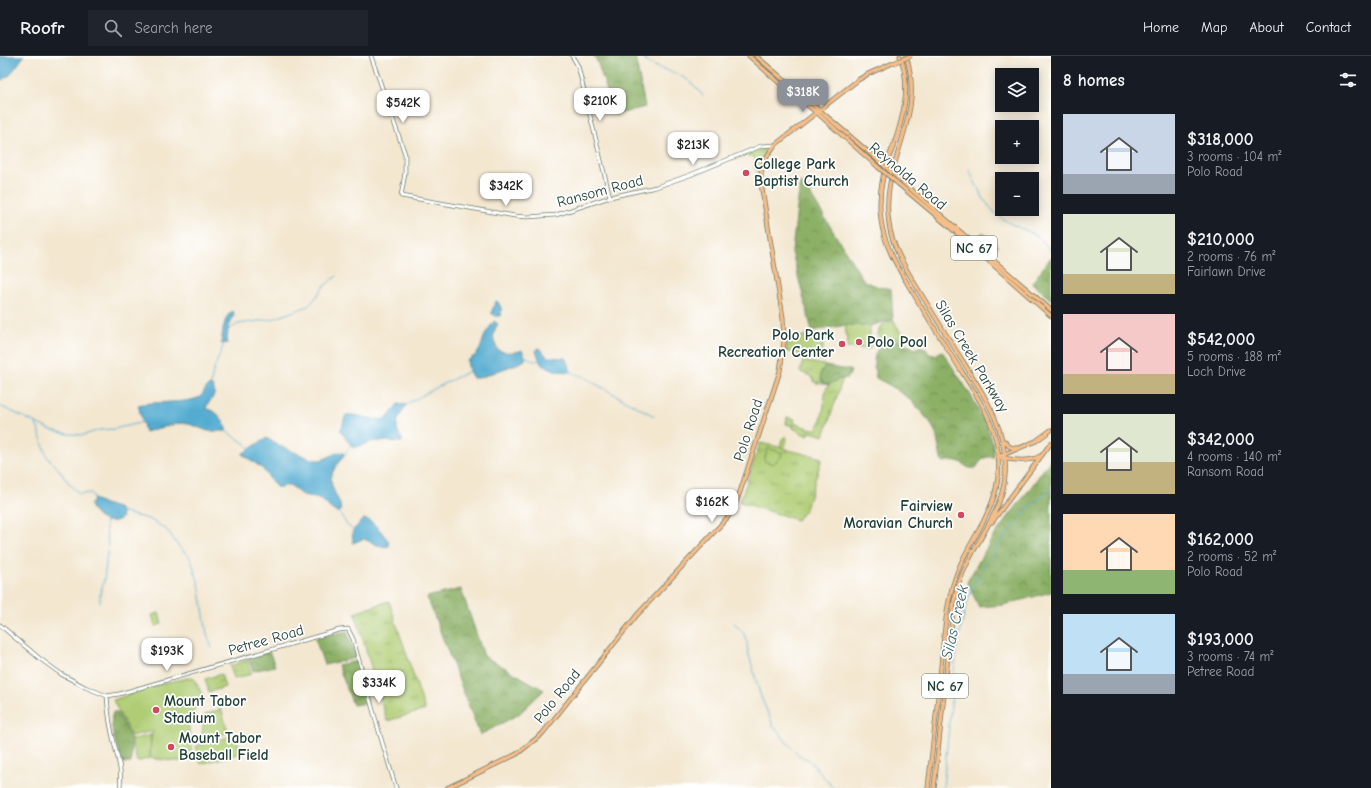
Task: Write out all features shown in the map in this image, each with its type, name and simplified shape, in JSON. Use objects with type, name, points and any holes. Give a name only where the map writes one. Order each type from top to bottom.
[{"type":"main road","name":"Reynolda Road","points":[[749,56],[785,88],[818,111],[880,162],[898,180],[1051,316]]},
{"type":"main road","name":"Reynolda Road","points":[[756,56],[878,167],[898,180],[1051,310]]},
{"type":"main road","name":"Silas Creek Parkway","points":[[900,56],[905,77],[906,95],[899,130],[883,176],[880,206],[884,235],[895,263],[989,418],[994,432],[998,457],[997,480],[993,501],[988,514],[959,567],[949,596],[928,788]]},
{"type":"main road","name":"Silas Creek Parkway","points":[[906,56],[911,76],[912,97],[909,116],[891,175],[887,195],[887,213],[892,238],[900,257],[920,292],[992,410],[999,425],[1005,454],[1005,476],[998,506],[986,531],[966,564],[954,601],[934,788]]},
{"type":"main road","name":"Polo Road","points":[[446,788],[517,754],[542,734],[637,615],[726,520],[733,509],[777,381],[783,353],[783,318],[760,180],[764,162],[776,145],[858,80],[868,74],[911,56]]},
{"type":"main road","points":[[998,457],[1036,441],[1051,430]]},
{"type":"main road","points":[[1003,439],[1010,447],[1020,448]]},
{"type":"main road","name":"NC 67","points":[[986,531],[1051,443]]},
{"type":"main road","points":[[998,457],[1005,459],[1032,459],[1042,454]]},
{"type":"street","name":"Ransom Road","points":[[371,56],[405,154],[405,173],[401,196],[483,212],[527,217],[556,215],[610,197],[656,187],[761,146],[776,145]]},
{"type":"street","points":[[572,56],[578,66],[610,197]]},
{"type":"street","points":[[0,625],[61,674],[85,687],[108,696],[108,712],[121,774],[120,788]]},
{"type":"street","name":"Petree Road","points":[[108,696],[130,691],[339,630],[348,629],[353,639],[396,788]]},
{"type":"green space","points":[[594,56],[635,56],[645,107],[615,115]]},
{"type":"green space","points":[[764,148],[767,152],[758,174],[754,167],[757,162],[752,155],[749,157],[747,154]]},
{"type":"green space","points":[[800,182],[805,186],[864,281],[879,287],[891,289],[893,319],[870,326],[846,325],[812,331],[792,252]]},
{"type":"green space","points":[[983,232],[999,246],[994,251],[978,237]]},
{"type":"green space","points":[[1051,257],[1051,300],[1032,283]]},
{"type":"green space","points":[[893,319],[904,339],[888,339],[874,346],[881,326]]},
{"type":"green space","name":"Polo Pool","points":[[846,325],[870,326],[870,349],[847,348],[848,336],[845,335]]},
{"type":"green space","points":[[824,334],[822,360],[786,351],[788,338]]},
{"type":"green space","points":[[896,340],[901,341],[915,349],[921,346],[926,349],[929,354],[935,355],[942,351],[975,402],[989,431],[993,444],[994,457],[985,458],[976,468],[970,468],[957,461],[943,462],[941,459],[936,433],[930,422],[910,399],[876,378],[874,359],[878,349],[888,342]]},
{"type":"green space","points":[[803,361],[825,366],[821,375],[821,379],[824,384],[816,383],[811,376],[800,372]]},
{"type":"green space","points":[[825,366],[849,369],[851,371],[848,378],[839,379],[828,385],[824,384],[820,376]]},
{"type":"green space","points":[[844,378],[824,436],[811,432],[807,436],[793,428],[794,424],[793,426],[786,424],[787,417],[795,419],[794,423],[808,428],[817,429],[820,423],[827,388],[833,382]]},
{"type":"green space","points":[[786,436],[787,440],[784,449],[822,458],[806,509],[797,520],[740,502],[760,443],[783,448],[780,447],[782,439]]},
{"type":"green space","points":[[768,448],[782,453],[781,457],[773,464],[764,461]]},
{"type":"green space","points":[[1051,459],[1051,592],[1003,605],[979,607],[967,582],[993,537]]},
{"type":"green space","points":[[461,589],[484,656],[544,690],[519,714],[480,735],[427,597]]},
{"type":"green space","points":[[389,601],[425,710],[387,721],[355,613]]},
{"type":"green space","points":[[159,613],[162,624],[155,626],[152,615]]},
{"type":"green space","points":[[347,631],[356,658],[324,665],[315,638]]},
{"type":"green space","points":[[269,651],[275,666],[253,671],[248,658]]},
{"type":"green space","points":[[247,660],[251,674],[234,679],[230,666]]},
{"type":"green space","points":[[357,661],[368,703],[353,705],[338,665]]},
{"type":"green space","points":[[221,674],[225,687],[209,692],[205,679]]},
{"type":"green space","name":"Mount Tabor Stadium","points":[[193,677],[203,696],[188,720],[192,758],[189,761],[172,761],[150,758],[137,762],[131,740],[151,735],[150,757],[151,736],[153,731],[131,736],[113,700],[164,683]]},
{"type":"green space","points":[[221,709],[228,731],[227,733],[203,739],[204,716]]},
{"type":"green space","points":[[113,712],[118,713],[131,739],[131,763],[123,763],[114,738],[112,724]]},
{"type":"green space","points":[[236,735],[241,753],[201,764],[196,746]]},
{"type":"water","points":[[0,56],[24,56],[10,75],[0,81]]},
{"type":"water","points":[[496,301],[501,309],[500,316],[496,316],[491,313]]},
{"type":"water","points":[[233,311],[234,314],[228,330],[227,343],[223,344],[221,343],[225,321]]},
{"type":"water","points":[[494,321],[498,324],[494,336],[498,350],[503,352],[517,352],[522,350],[525,360],[479,378],[473,378],[469,371],[467,361],[478,353],[486,333]]},
{"type":"water","points":[[539,348],[548,357],[565,358],[571,372],[557,371],[541,364],[536,351]]},
{"type":"water","points":[[211,385],[214,394],[206,408],[215,412],[221,418],[225,423],[226,431],[208,431],[189,424],[181,423],[145,432],[138,405],[196,399],[201,396],[208,386]]},
{"type":"water","points":[[398,404],[406,405],[399,418],[397,426],[402,442],[375,441],[353,448],[340,430],[346,415],[385,419]]},
{"type":"water","points":[[266,438],[306,457],[318,460],[339,452],[344,453],[333,471],[331,479],[333,490],[340,504],[340,512],[334,511],[320,499],[301,494],[292,487],[276,487],[262,468],[242,454]]},
{"type":"water","points":[[94,499],[120,509],[122,518],[112,522],[103,520],[92,510],[90,505]]},
{"type":"water","points":[[363,519],[370,521],[377,527],[388,540],[389,546],[379,546],[363,539],[353,543],[352,532]]},
{"type":"waterway","points":[[644,56],[645,61],[650,64],[685,78],[694,85],[703,96]]},
{"type":"waterway","points":[[969,169],[982,196],[991,209],[1003,219],[1036,236],[1051,251]]},
{"type":"waterway","points":[[228,330],[238,324],[273,319],[308,306],[324,286],[337,276]]},
{"type":"waterway","points":[[211,385],[214,369],[224,343]]},
{"type":"waterway","points":[[525,356],[534,361],[540,360]]},
{"type":"waterway","points":[[405,405],[470,371]]},
{"type":"waterway","points":[[570,371],[588,379],[654,416]]},
{"type":"waterway","points":[[0,406],[51,430],[69,434],[83,435],[100,430],[114,429],[144,422]]},
{"type":"waterway","points":[[36,423],[47,457],[79,494],[91,493],[94,499]]},
{"type":"waterway","points":[[225,431],[250,448]]},
{"type":"waterway","points":[[344,455],[351,445]]},
{"type":"waterway","name":"Silas Creek","points":[[943,788],[956,652],[969,596],[978,576],[1007,534],[1016,525],[1028,508],[1051,489]]},
{"type":"waterway","points":[[120,512],[149,519],[161,526],[168,531],[179,547],[190,557],[199,584],[207,634],[212,648]]},
{"type":"waterway","points":[[339,512],[347,525],[354,531]]},
{"type":"waterway","points":[[100,602],[108,546],[105,521]]},
{"type":"waterway","points":[[734,623],[744,634],[761,697],[773,725],[789,745],[799,755],[809,760],[833,788]]},
{"type":"place","name":"College Park Baptist Church","points":[[746,173]]},
{"type":"place","name":"Polo Pool","points":[[859,342]]},
{"type":"place","name":"Polo Park Recreation Center","points":[[842,344]]},
{"type":"place","name":"Fairview Moravian Church","points":[[961,515]]},
{"type":"place","name":"Mount Tabor Stadium","points":[[156,710]]},
{"type":"place","name":"Mount Tabor Baseball Field","points":[[171,747]]}]
